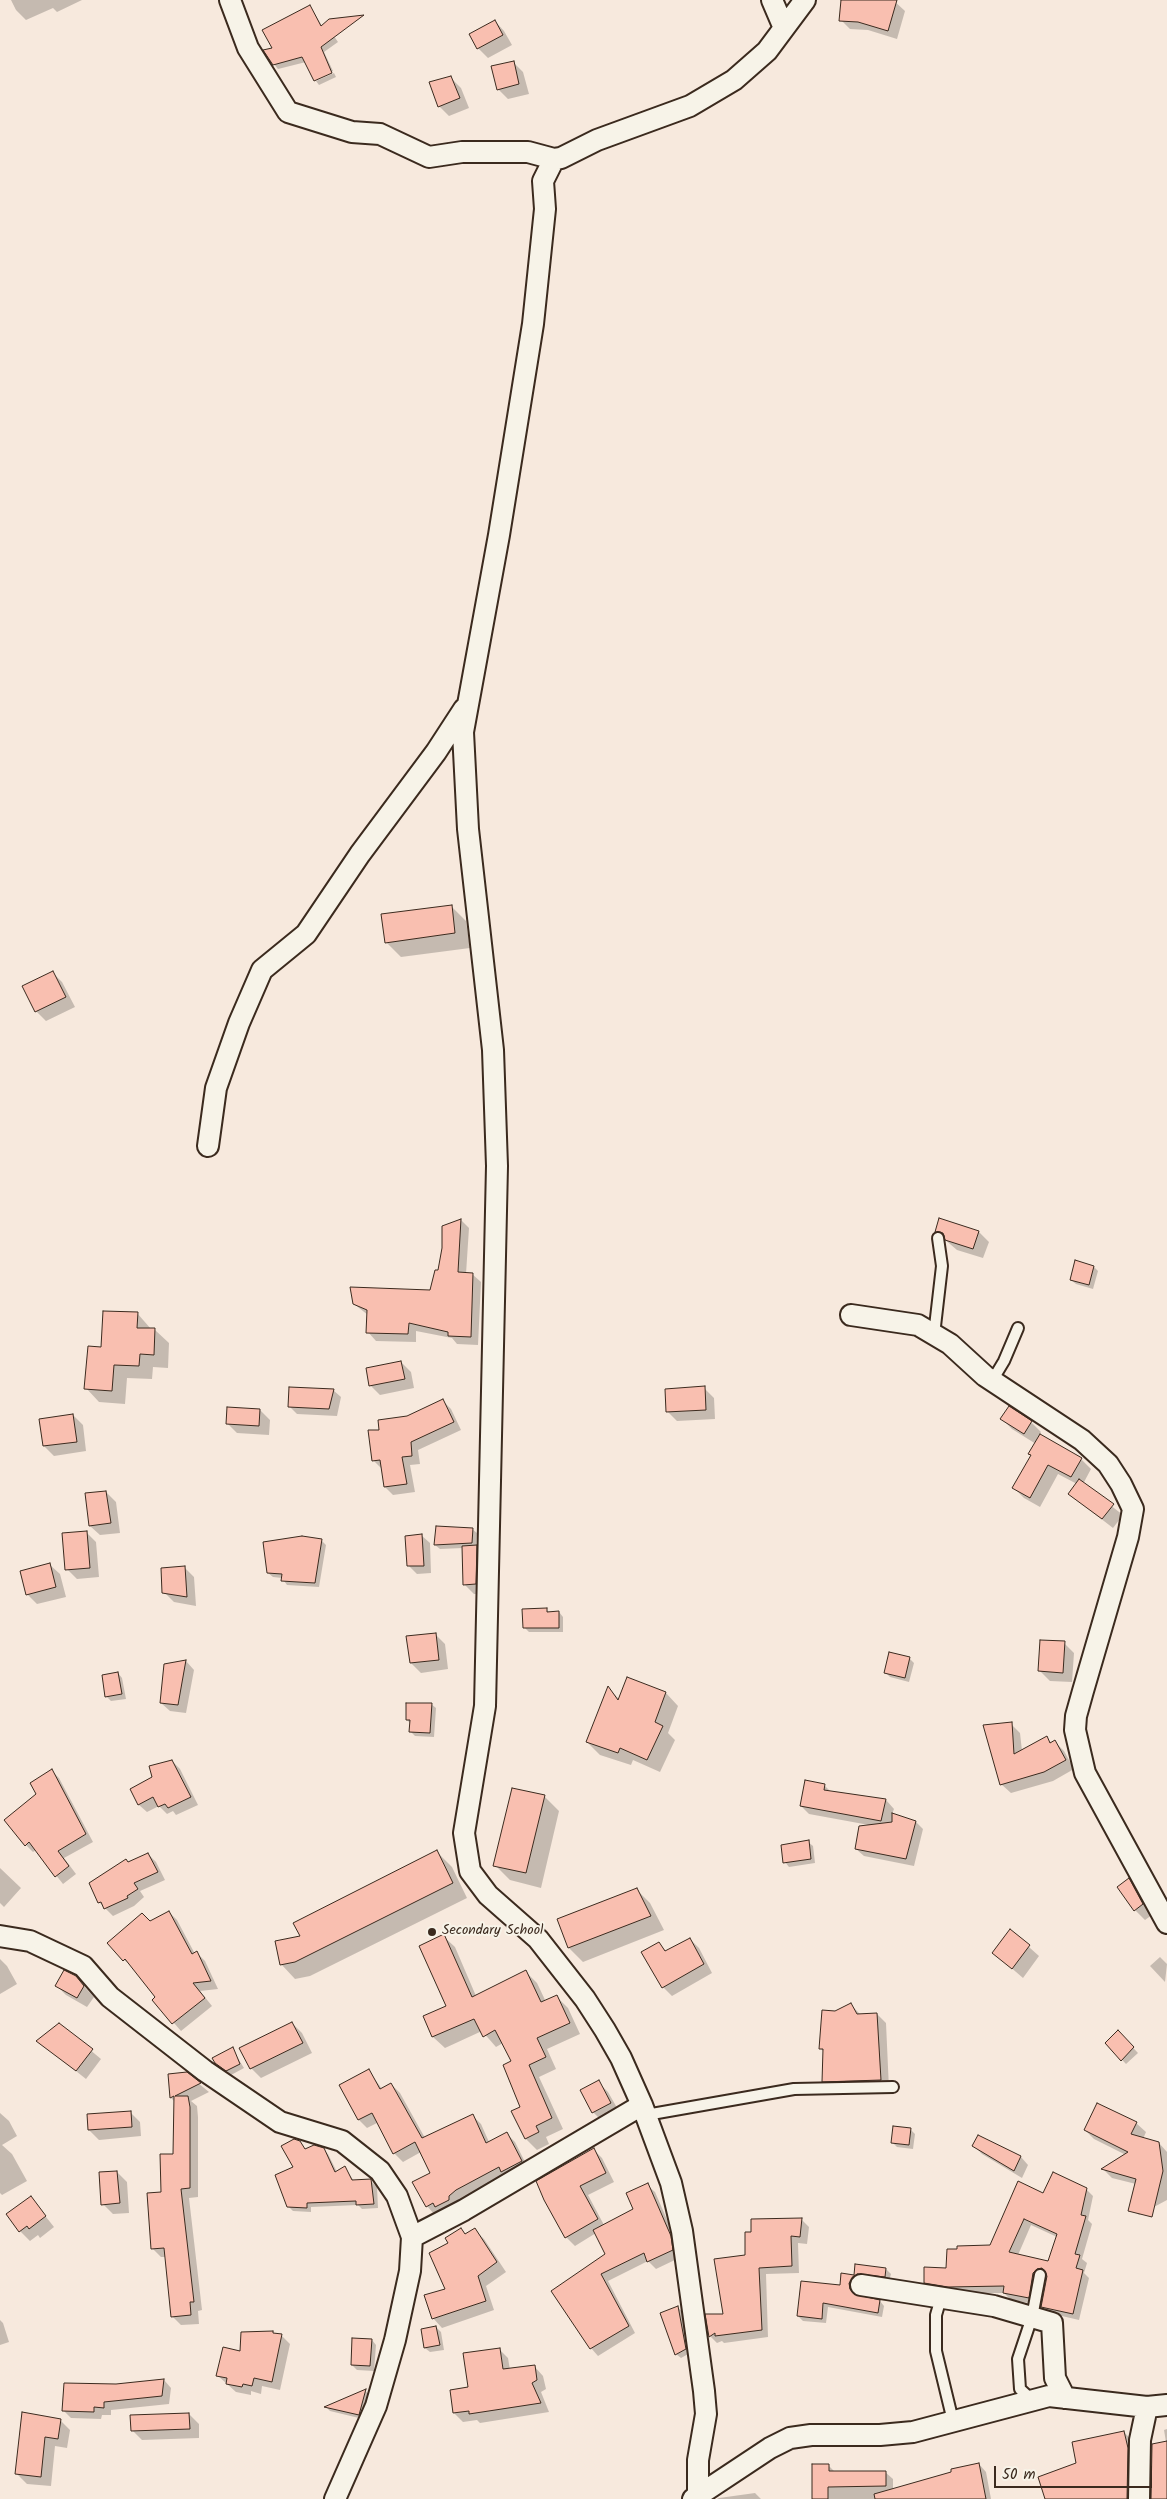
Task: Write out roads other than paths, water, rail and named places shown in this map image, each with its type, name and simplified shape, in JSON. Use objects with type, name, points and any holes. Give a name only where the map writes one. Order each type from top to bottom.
[{"type":"street","points":[[230,0],[248,48],[288,112],[352,132],[380,134],[429,157],[462,152],[528,152],[554,159],[561,158],[597,140],[690,106],[734,80],[767,51],[804,0]]},
{"type":"street","points":[[772,0],[784,28]]},
{"type":"street","points":[[554,159],[544,180],[545,209],[533,324],[499,535],[463,732],[466,797],[493,1050],[497,1166],[485,1706],[464,1833],[470,1871],[488,1895],[538,1939],[585,1999],[621,2058],[644,2110],[671,2183],[678,2213],[699,2342],[706,2414],[698,2460],[695,2497]]},
{"type":"street","points":[[208,1146],[216,1088],[239,1023],[262,970],[306,934],[360,854],[436,752],[469,701]]},
{"type":"street","points":[[851,1315],[918,1326],[950,1344],[992,1380],[1082,1440],[1108,1464],[1133,1509],[1128,1537],[1108,1610],[1076,1716],[1075,1730],[1085,1773],[1167,1923]]},
{"type":"street","points":[[0,1936],[30,1941],[83,1966],[110,1997],[234,2091],[280,2122],[342,2142],[380,2171],[396,2196],[412,2237],[410,2272],[395,2340],[376,2406],[335,2499]]},
{"type":"street","points":[[412,2237],[644,2110]]},
{"type":"street","points":[[861,2285],[994,2306],[1052,2323],[1055,2378],[1065,2398]]},
{"type":"street","points":[[695,2497],[770,2448],[790,2438],[811,2435],[880,2435],[912,2432],[1050,2396],[1157,2406],[1140,2440],[1139,2499]]},
{"type":"lane","points":[[934,1334],[942,1266],[938,1238]]},
{"type":"lane","points":[[992,1380],[1004,1361],[1018,1328]]},
{"type":"lane","points":[[644,2110],[794,2090],[893,2087]]},
{"type":"lane","points":[[1032,2400],[1020,2389],[1018,2359],[1032,2317],[1040,2275]]},
{"type":"lane","points":[[941,2298],[936,2315],[936,2351],[953,2421]]},
{"type":"place","name":"Secondary School","points":[[432,1932]]}]
